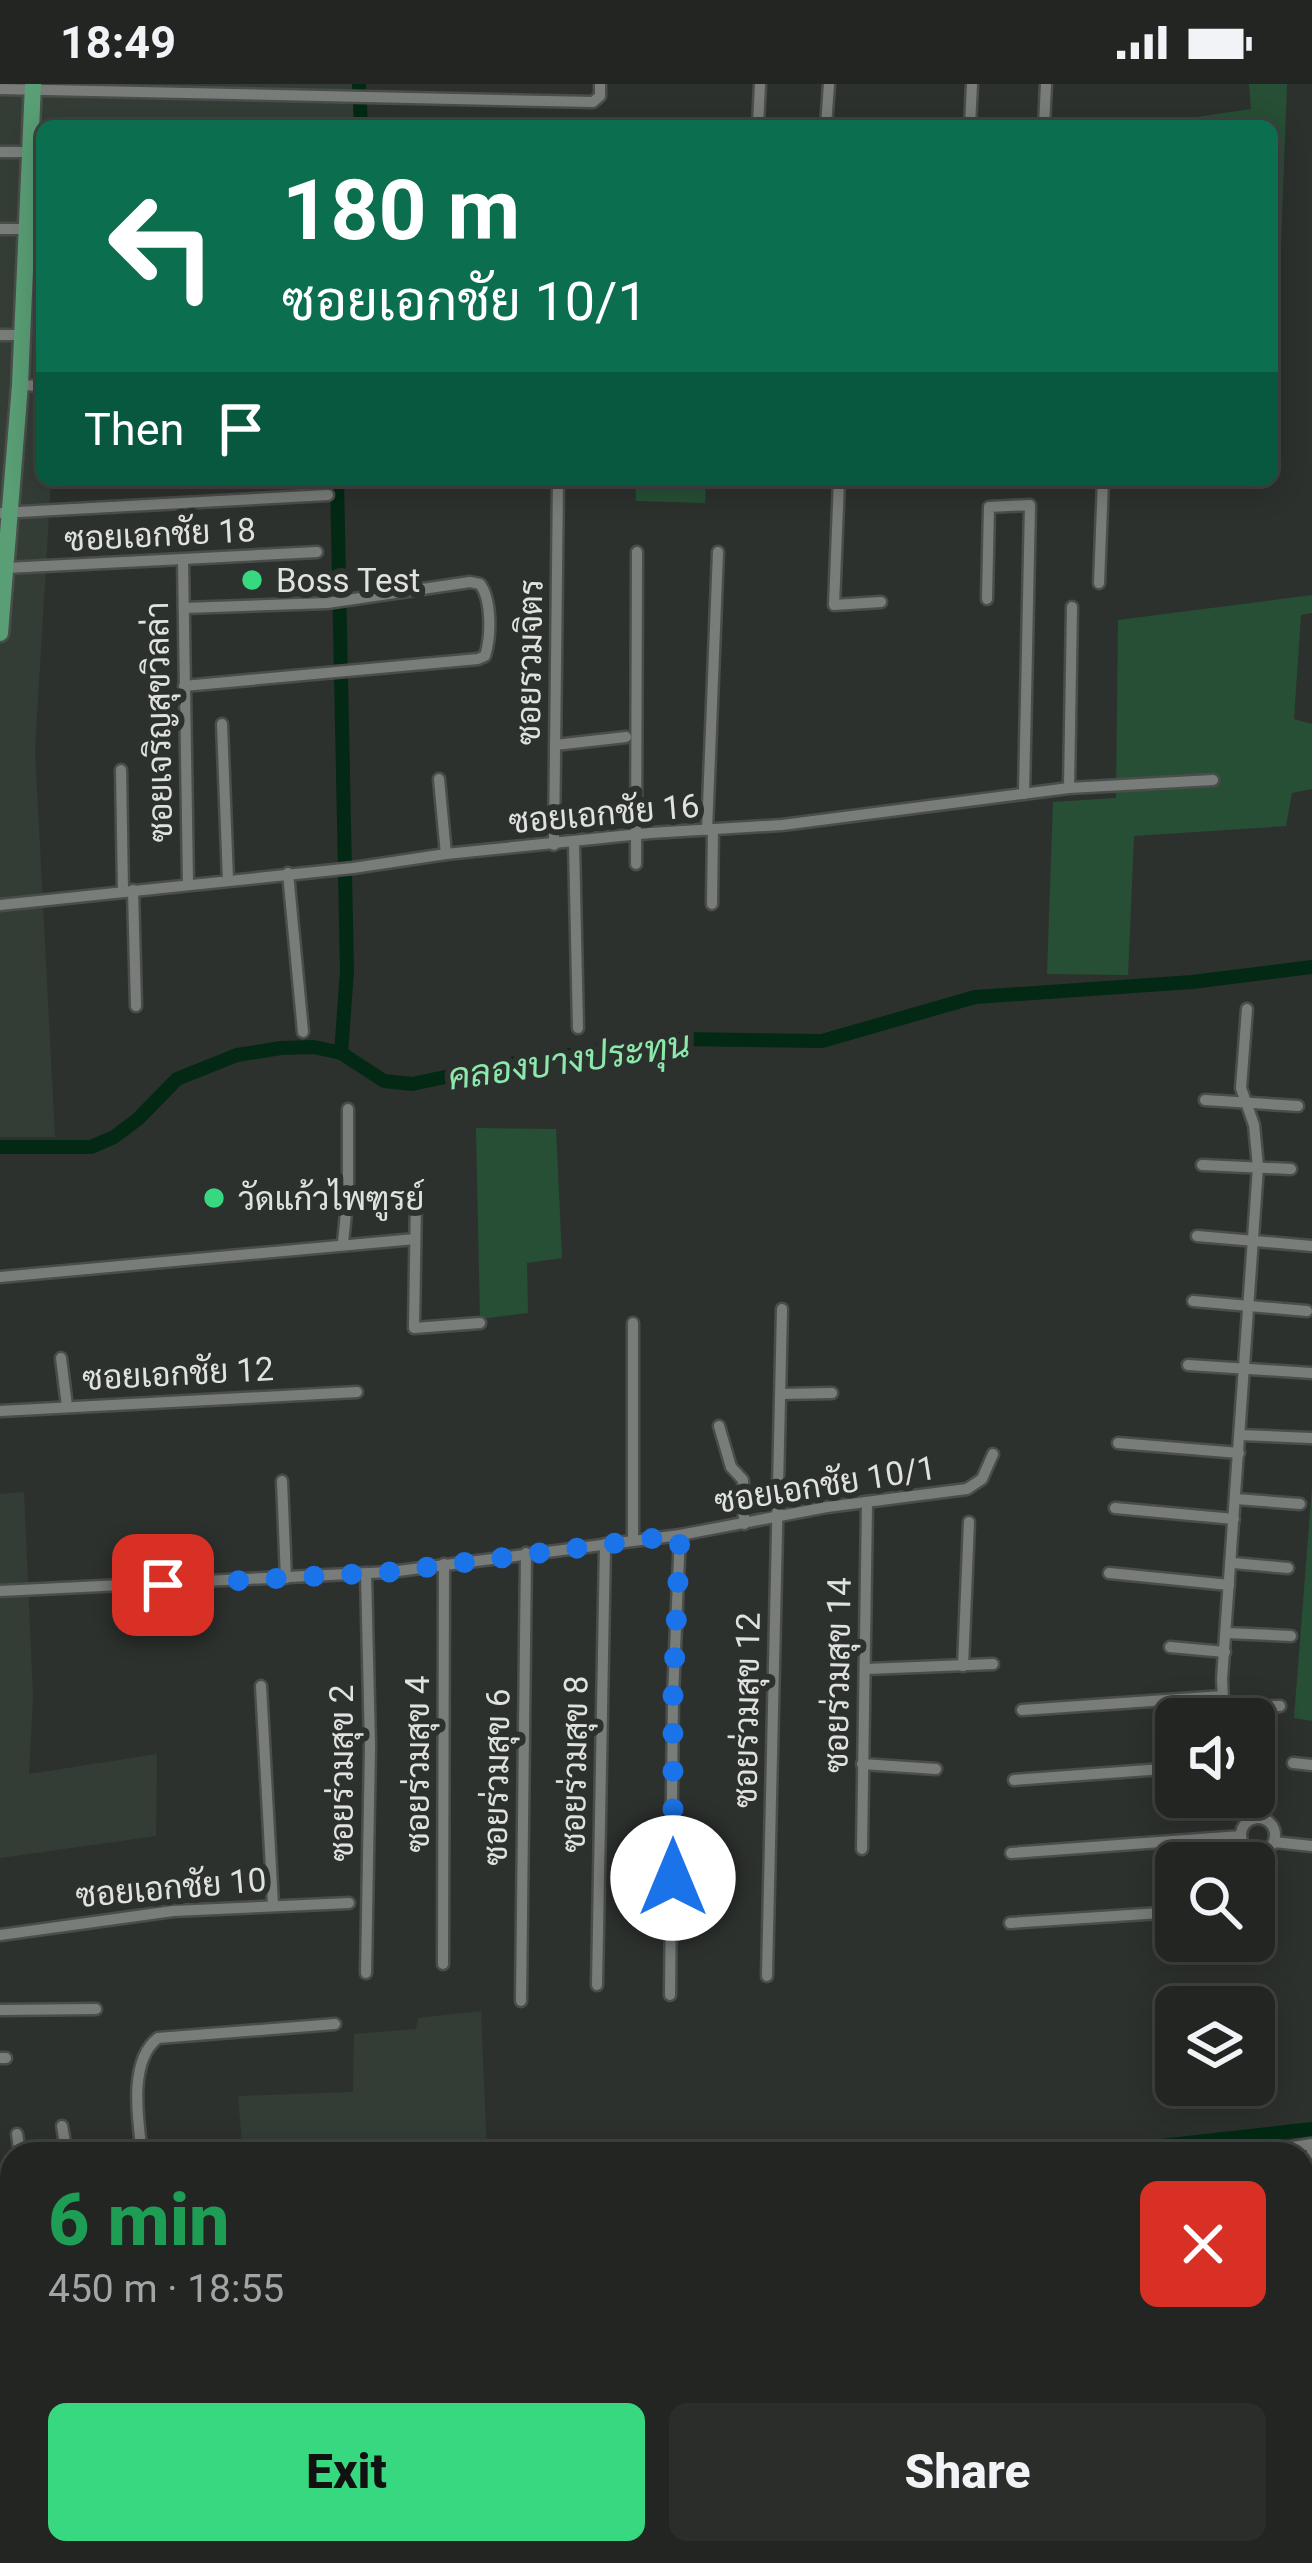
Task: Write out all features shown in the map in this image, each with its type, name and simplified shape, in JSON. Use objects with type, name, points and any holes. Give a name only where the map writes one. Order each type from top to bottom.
[{"type":"main road","points":[[0,633],[6,513],[29,329],[33,87]]},
{"type":"street","points":[[533,84],[533,99]]},
{"type":"street","points":[[0,89],[182,88],[593,101],[600,96],[600,84]]},
{"type":"street","points":[[758,120],[760,84]]},
{"type":"street","points":[[826,120],[829,84]]},
{"type":"street","points":[[970,120],[972,84]]},
{"type":"street","points":[[1044,120],[1046,84]]},
{"type":"street","points":[[0,152],[30,152]]},
{"type":"street","points":[[0,229],[33,223]]},
{"type":"street","points":[[0,335],[29,329]]},
{"type":"street","points":[[20,385],[36,386]]},
{"type":"street","name":"ซอยรวมจิตร","points":[[554,845],[558,486]]},
{"type":"street","points":[[839,486],[834,604],[881,602]]},
{"type":"street","points":[[1099,583],[1102,486]]},
{"type":"street","points":[[6,513],[328,495]]},
{"type":"street","points":[[987,599],[989,507],[1030,505],[1024,794]]},
{"type":"street","name":"ซอยเอกชัย 18","points":[[4,574],[317,552]]},
{"type":"street","points":[[636,864],[638,552]]},
{"type":"street","points":[[712,904],[718,552]]},
{"type":"street","name":"ซอยเจริญสุขวิลล่า","points":[[183,561],[188,882]]},
{"type":"street","points":[[184,608],[327,603],[481,584],[487,592],[488,620],[488,647],[478,659],[184,686]]},
{"type":"street","points":[[1069,788],[1072,607]]},
{"type":"street","points":[[222,724],[228,880]]},
{"type":"street","points":[[555,746],[626,737]]},
{"type":"street","points":[[121,770],[136,1006]]},
{"type":"street","points":[[439,779],[446,854]]},
{"type":"street","name":"ซอยเอกชัย 16","points":[[0,905],[446,854],[782,825],[1069,788],[1213,780]]},
{"type":"street","points":[[574,844],[578,1028]]},
{"type":"street","points":[[288,873],[303,1032]]},
{"type":"street","points":[[1223,1698],[1258,1168],[1254,1125],[1244,1102],[1247,1009]]},
{"type":"street","points":[[1205,1100],[1298,1106]]},
{"type":"street","points":[[343,1244],[348,1108]]},
{"type":"street","points":[[1202,1165],[1291,1169]]},
{"type":"street","points":[[416,1199],[414,1328],[480,1323]]},
{"type":"street","points":[[1197,1236],[1312,1246]]},
{"type":"street","points":[[0,1277],[415,1239]]},
{"type":"street","points":[[1193,1301],[1307,1311]]},
{"type":"street","name":"ซอยร่วมสุข 12","points":[[767,1976],[782,1309]]},
{"type":"street","points":[[633,1323],[633,1540]]},
{"type":"street","points":[[61,1358],[67,1406]]},
{"type":"street","points":[[1188,1365],[1312,1373]]},
{"type":"street","name":"ซอยเอกชัย 12","points":[[0,1411],[357,1391]]},
{"type":"street","points":[[781,1394],[832,1393]]},
{"type":"street","points":[[718,1426],[731,1467],[743,1480],[744,1524]]},
{"type":"street","points":[[1240,1436],[1311,1438]]},
{"type":"street","points":[[1118,1443],[1239,1453]]},
{"type":"street","name":"ซอยเอกชัย 10/1","points":[[0,1591],[366,1573],[680,1535],[967,1489],[982,1480],[993,1454]]},
{"type":"street","points":[[282,1481],[286,1578]]},
{"type":"street","points":[[1236,1499],[1300,1504]]},
{"type":"street","name":"ซอยร่วมสุข 14","points":[[862,1849],[867,1502]]},
{"type":"street","points":[[1115,1508],[1234,1519]]},
{"type":"street","points":[[963,1666],[969,1522]]},
{"type":"street","points":[[670,1995],[680,1535]]},
{"type":"street","name":"ซอยร่วมสุข 8","points":[[597,1985],[605,1544]]},
{"type":"street","name":"ซอยร่วมสุข 6","points":[[520,2001],[526,1553]]},
{"type":"street","points":[[1233,1563],[1288,1568]]},
{"type":"street","name":"ซอยร่วมสุข 4","points":[[443,1964],[444,1564]]},
{"type":"street","name":"ซอยร่วมสุข 2","points":[[366,1573],[370,1751],[366,1973]]},
{"type":"street","points":[[1109,1573],[1229,1586]]},
{"type":"street","points":[[1227,1634],[1291,1636]]},
{"type":"street","points":[[1170,1647],[1225,1652]]},
{"type":"street","points":[[866,1669],[993,1664]]},
{"type":"street","points":[[262,1686],[273,1905]]},
{"type":"street","points":[[1275,1706],[1280,1706]]},
{"type":"street","points":[[1022,1710],[1155,1708]]},
{"type":"street","points":[[1292,1763],[1312,1765]]},
{"type":"street","points":[[862,1764],[936,1769]]},
{"type":"street","points":[[1015,1780],[1155,1770]]},
{"type":"street","points":[[1244,1842],[1242,1827],[1262,1818],[1272,1823],[1274,1842]]},
{"type":"street","points":[[1011,1852],[1241,1836]]},
{"type":"street","points":[[1275,1842],[1312,1846]]},
{"type":"street","name":"ซอยเอกชัย 10","points":[[0,1935],[173,1911],[349,1903]]},
{"type":"street","points":[[1010,1923],[1155,1913]]},
{"type":"street","points":[[0,2010],[96,2008]]},
{"type":"street","points":[[140,2142],[141,2057],[158,2038],[335,2024]]},
{"type":"street","points":[[62,2126],[65,2142]]},
{"type":"street","points":[[17,2134],[18,2142]]},
{"type":"shaded area","points":[[0,84],[366,84],[366,120],[36,120],[36,486],[51,486],[35,750],[55,1137],[0,1137]]},
{"type":"shaded area","points":[[24,1492],[33,1696],[29,1774],[157,1754],[156,1836],[0,1858],[0,1494]]},
{"type":"shaded area","points":[[481,2011],[486,2142],[242,2142],[238,2096],[353,2092],[354,2034],[416,2029],[418,2018]]},
{"type":"green space","points":[[1249,84],[1287,84],[1281,245],[1278,120],[1176,120],[1251,109]]},
{"type":"green space","points":[[635,486],[706,486],[705,503],[636,501]]},
{"type":"green space","points":[[1312,595],[1312,613],[1301,615],[1294,719],[1312,724],[1312,789],[1292,793],[1286,826],[1134,836],[1128,975],[1047,974],[1053,802],[1116,798],[1118,620]]},
{"type":"green space","points":[[476,1128],[556,1129],[562,1258],[527,1263],[528,1313],[480,1319]]},
{"type":"green space","points":[[1312,1487],[1312,1721],[1294,1718]]},
{"type":"waterway","points":[[359,84],[361,120]]},
{"type":"waterway","points":[[337,486],[347,971],[341,1053]]},
{"type":"waterway","name":"คลองบางประทุน","points":[[0,1147],[91,1147],[138,1119],[177,1079],[237,1055],[281,1048],[314,1047],[341,1053],[384,1081],[412,1084],[497,1066],[680,1039],[822,1041],[975,997],[1192,982],[1312,967]]},
{"type":"waterway","points":[[1197,2142],[1312,2129]]},
{"type":"place","name":"Boss Test","points":[[252,580]]},
{"type":"place","name":"วัดแก้วไพฑูรย์","points":[[214,1198]]},
{"type":"route","points":[[163,1585],[390,1572],[680,1535],[673,1696],[673,1878]]}]
